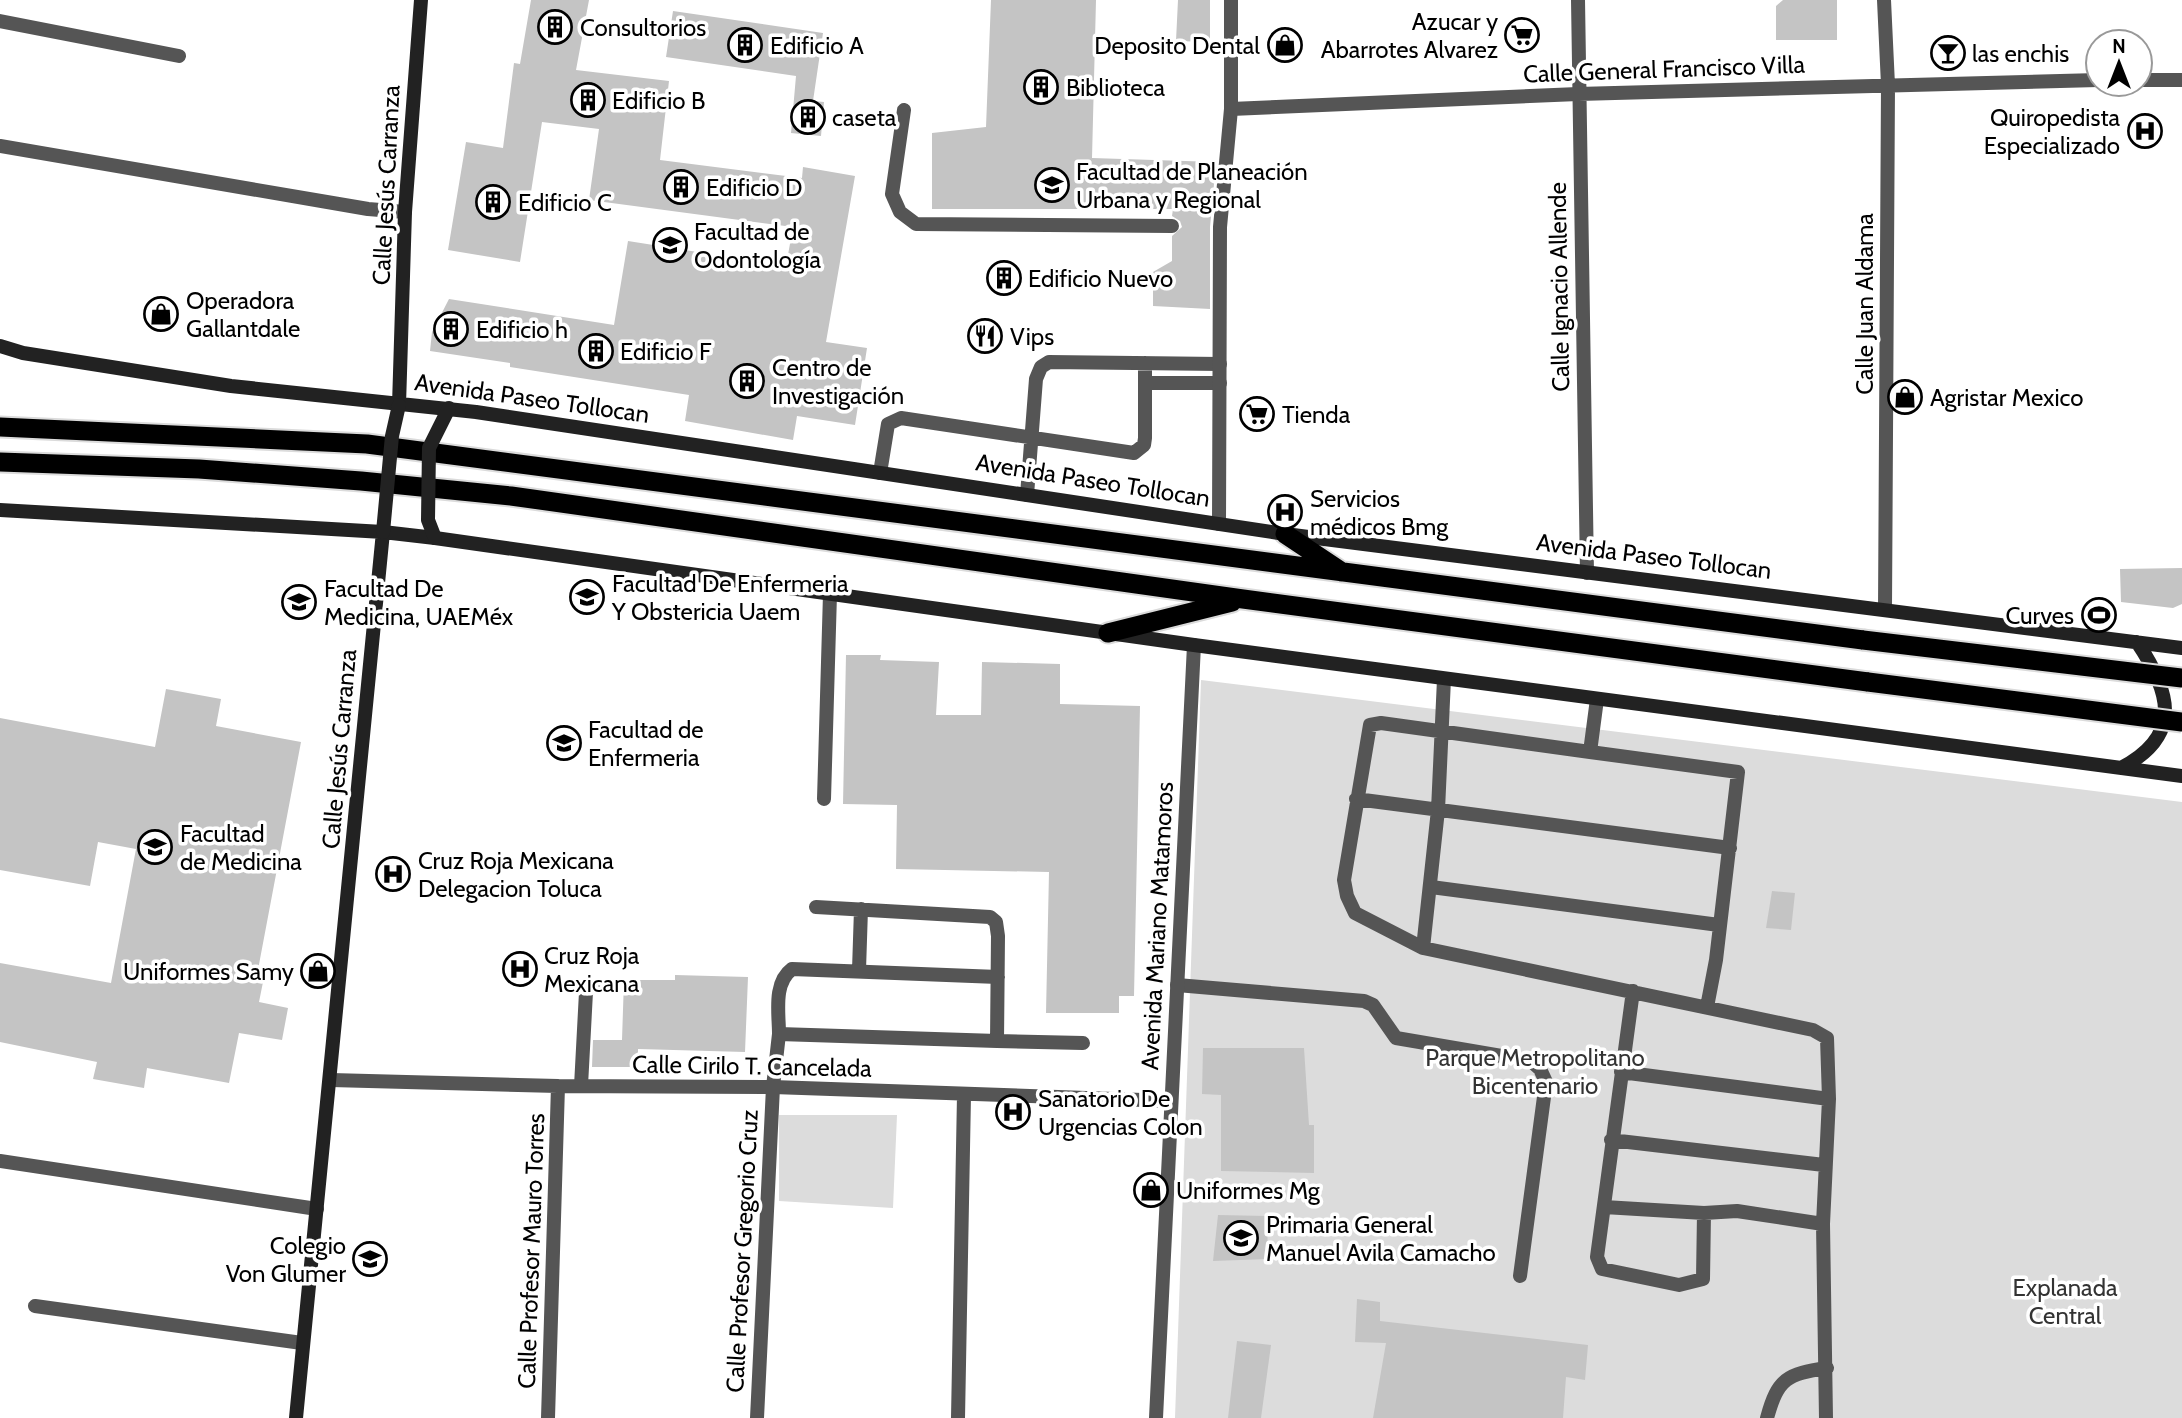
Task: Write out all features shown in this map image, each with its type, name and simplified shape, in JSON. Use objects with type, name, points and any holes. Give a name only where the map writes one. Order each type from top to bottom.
[{"type":"highway","points":[[0,427],[367,444],[1346,575],[2182,678]]},
{"type":"highway","points":[[0,462],[226,471],[499,495],[1243,599],[2182,722]]},
{"type":"highway","points":[[1285,534],[1346,575]]},
{"type":"highway","points":[[1108,633],[1243,599]]},
{"type":"main road","name":"Calle Jesús Carranza","points":[[296,1418],[392,436],[399,405],[405,212],[421,0]]},
{"type":"main road","name":"Avenida Paseo Tollocan","points":[[0,346],[23,353],[231,386],[449,408],[1285,534],[2182,648]]},
{"type":"main road","points":[[435,538],[428,520],[429,449],[449,408]]},
{"type":"main road","points":[[0,510],[383,532],[435,538],[1194,645],[2182,776]]},
{"type":"main road","points":[[2120,769],[2141,759],[2160,744],[2166,724],[2165,689],[2137,642]]},
{"type":"street","points":[[1219,524],[1218,227],[1231,109],[1231,0]]},
{"type":"street","name":"Calle Ignacio Allende","points":[[1578,0],[1587,573]]},
{"type":"street","name":"Calle Juan Aldama","points":[[1884,0],[1888,85],[1885,609]]},
{"type":"street","points":[[0,21],[179,56]]},
{"type":"street","points":[[2154,80],[2182,79]]},
{"type":"street","name":"Calle General Francisco Villa","points":[[1231,109],[1578,94],[2084,80]]},
{"type":"street","points":[[904,110],[892,194],[900,212],[916,224],[1172,226]]},
{"type":"street","points":[[0,146],[368,209],[405,212]]},
{"type":"street","points":[[1027,495],[1036,379],[1041,367],[1049,362],[1220,363]]},
{"type":"street","points":[[880,473],[888,424],[895,419],[918,419],[1134,453],[1144,445],[1145,438],[1145,363]]},
{"type":"street","points":[[1147,383],[1220,383]]},
{"type":"street","points":[[824,799],[830,594]]},
{"type":"street","name":"Avenida Mariano Matamoros","points":[[1156,1418],[1194,645]]},
{"type":"street","points":[[1423,948],[1438,810],[1444,679]]},
{"type":"street","points":[[1590,752],[1597,699]]},
{"type":"street","points":[[1707,1007],[1738,772],[1381,723],[1370,725],[1344,880],[1347,896],[1355,913],[1423,948],[1821,1033],[1829,1046],[1823,1224],[1826,1418]]},
{"type":"street","points":[[1356,799],[1730,848]]},
{"type":"street","points":[[1431,887],[1719,925]]},
{"type":"street","points":[[816,907],[990,917],[996,922],[998,936],[997,1041]]},
{"type":"street","points":[[861,909],[859,971],[998,977]]},
{"type":"street","name":"Calle Profesor Gregorio Cruz","points":[[757,1418],[780,988],[783,975],[792,969],[859,971]]},
{"type":"street","points":[[1177,985],[1364,1001],[1373,1006],[1396,1038],[1531,1061],[1537,1065],[1546,1082],[1520,1276]]},
{"type":"street","points":[[581,1086],[586,992],[590,987],[617,986]]},
{"type":"street","points":[[1633,991],[1597,1257],[1602,1269],[1679,1285],[1703,1279],[1704,1213]]},
{"type":"street","points":[[779,1034],[1083,1043]]},
{"type":"street","points":[[1621,1073],[1829,1099]]},
{"type":"street","name":"Calle Cirilo T. Cancelada","points":[[331,1080],[558,1086],[774,1087],[1171,1101]]},
{"type":"street","name":"Calle Profesor Mauro Torres","points":[[548,1418],[558,1086]]},
{"type":"street","points":[[958,1418],[964,1095]]},
{"type":"street","points":[[1611,1140],[1824,1165]]},
{"type":"street","points":[[0,1161],[317,1209]]},
{"type":"street","points":[[1604,1207],[1704,1213],[1737,1211],[1823,1224]]},
{"type":"street","points":[[35,1306],[302,1343]]},
{"type":"street","points":[[1767,1418],[1773,1395],[1783,1380],[1801,1372],[1827,1368]]},
{"type":"green space","name":"Parque Metropolitano Bicentenario","points":[[1201,680],[2182,802],[2182,1418],[1175,1418]]},
{"type":"green space","points":[[779,1115],[897,1115],[893,1208],[779,1201]]},
{"type":"building","points":[[531,0],[589,0],[576,70],[669,81],[660,160],[802,178],[803,167],[855,176],[826,342],[867,348],[855,425],[797,416],[793,440],[685,421],[689,395],[510,367],[510,363],[430,351],[432,332],[449,299],[614,325],[628,241],[786,266],[793,227],[589,200],[599,129],[542,122],[520,262],[448,250],[466,142],[503,148],[514,63],[520,64]]},
{"type":"building","points":[[991,0],[1096,0],[1092,158],[1216,162],[1210,227],[1210,309],[1153,306],[1153,272],[1172,261],[1172,236],[1182,227],[1180,221],[1172,216],[1173,209],[932,209],[932,133],[986,127]]},
{"type":"building","points":[[1178,0],[1210,0],[1210,42],[1176,41]]},
{"type":"building","points":[[1783,0],[1837,0],[1837,40],[1776,40],[1776,6]]},
{"type":"building","name":"Edificio A","points":[[673,11],[823,33],[813,101],[824,102],[821,136],[791,133],[796,76],[666,57]]},
{"type":"building","points":[[2182,568],[2182,604],[2173,608],[2121,602],[2120,569]]},
{"type":"building","points":[[846,655],[881,655],[880,660],[939,662],[936,715],[981,715],[982,662],[1060,664],[1060,704],[1140,706],[1134,996],[1119,996],[1119,1013],[1046,1013],[1049,872],[896,869],[897,805],[843,804]]},
{"type":"building","points":[[166,689],[221,699],[216,726],[301,742],[257,975],[264,977],[259,1002],[288,1008],[282,1040],[239,1033],[229,1083],[147,1068],[144,1088],[93,1079],[97,1062],[0,1042],[0,963],[111,983],[136,849],[98,842],[90,886],[0,870],[0,718],[155,747]]},
{"type":"building","points":[[1772,891],[1795,893],[1791,930],[1766,928]]},
{"type":"building","points":[[675,975],[748,977],[745,1052],[638,1049],[638,1067],[592,1067],[593,1040],[622,1040],[624,980],[675,980]]},
{"type":"building","points":[[1203,1048],[1304,1048],[1309,1125],[1314,1125],[1314,1173],[1221,1171],[1221,1095],[1202,1094]]},
{"type":"building","name":"Primaria General Manuel Avila Camacho","points":[[1218,1215],[1267,1216],[1268,1259],[1213,1261]]},
{"type":"building","points":[[1357,1299],[1380,1302],[1380,1321],[1588,1345],[1585,1380],[1566,1377],[1563,1418],[1373,1418],[1386,1343],[1355,1342]]},
{"type":"building","points":[[1237,1341],[1271,1345],[1261,1418],[1228,1418]]},
{"type":"place","name":"Consultorios","points":[[555,27]]},
{"type":"place","name":"Azucar y Abarrotes Alvarez","points":[[1522,35]]},
{"type":"place","name":"Edificio A","points":[[745,45]]},
{"type":"place","name":"Deposito Dental","points":[[1285,45]]},
{"type":"place","name":"las enchis","points":[[1948,53]]},
{"type":"place","name":"Biblioteca","points":[[1041,87]]},
{"type":"place","name":"Edificio B","points":[[588,100]]},
{"type":"place","name":"caseta","points":[[808,117]]},
{"type":"place","name":"Quiropedista Especializado","points":[[2145,131]]},
{"type":"place","name":"Facultad de Planeación Urbana y Regional","points":[[1052,185]]},
{"type":"place","name":"Edificio D","points":[[681,187]]},
{"type":"place","name":"Edificio C","points":[[493,202]]},
{"type":"place","name":"Facultad de Odontología","points":[[670,245]]},
{"type":"place","name":"Edificio Nuevo","points":[[1004,278]]},
{"type":"place","name":"Operadora Gallantdale","points":[[161,314]]},
{"type":"place","name":"Edificio h","points":[[451,329]]},
{"type":"place","name":"Vips","points":[[985,336]]},
{"type":"place","name":"Edificio F","points":[[596,351]]},
{"type":"place","name":"Centro de Investigación","points":[[747,381]]},
{"type":"place","name":"Agristar Mexico","points":[[1905,397]]},
{"type":"place","name":"Tienda","points":[[1257,414]]},
{"type":"place","name":"Servicios médicos Bmg","points":[[1285,512]]},
{"type":"place","name":"Facultad De Enfermeria Y Obstericia Uaem","points":[[587,597]]},
{"type":"place","name":"Facultad De Medicina, UAEMéx","points":[[299,602]]},
{"type":"place","name":"Curves","points":[[2099,615]]},
{"type":"place","name":"Facultad de Enfermeria","points":[[564,743]]},
{"type":"place","name":"Facultad de Medicina","points":[[155,847]]},
{"type":"place","name":"Cruz Roja Mexicana Delegacion Toluca","points":[[393,874]]},
{"type":"place","name":"Cruz Roja Mexicana","points":[[520,969]]},
{"type":"place","name":"Uniformes Samy","points":[[318,971]]},
{"type":"place","name":"Sanatorio De Urgencias Colon","points":[[1013,1112]]},
{"type":"place","name":"Uniformes Mg","points":[[1151,1190]]},
{"type":"place","name":"Primaria General Manuel Avila Camacho","points":[[1241,1238]]},
{"type":"place","name":"Colegio Von Glumer","points":[[370,1259]]},
{"type":"park label","name":"Explanada Central","points":[[2065,1301]]}]
